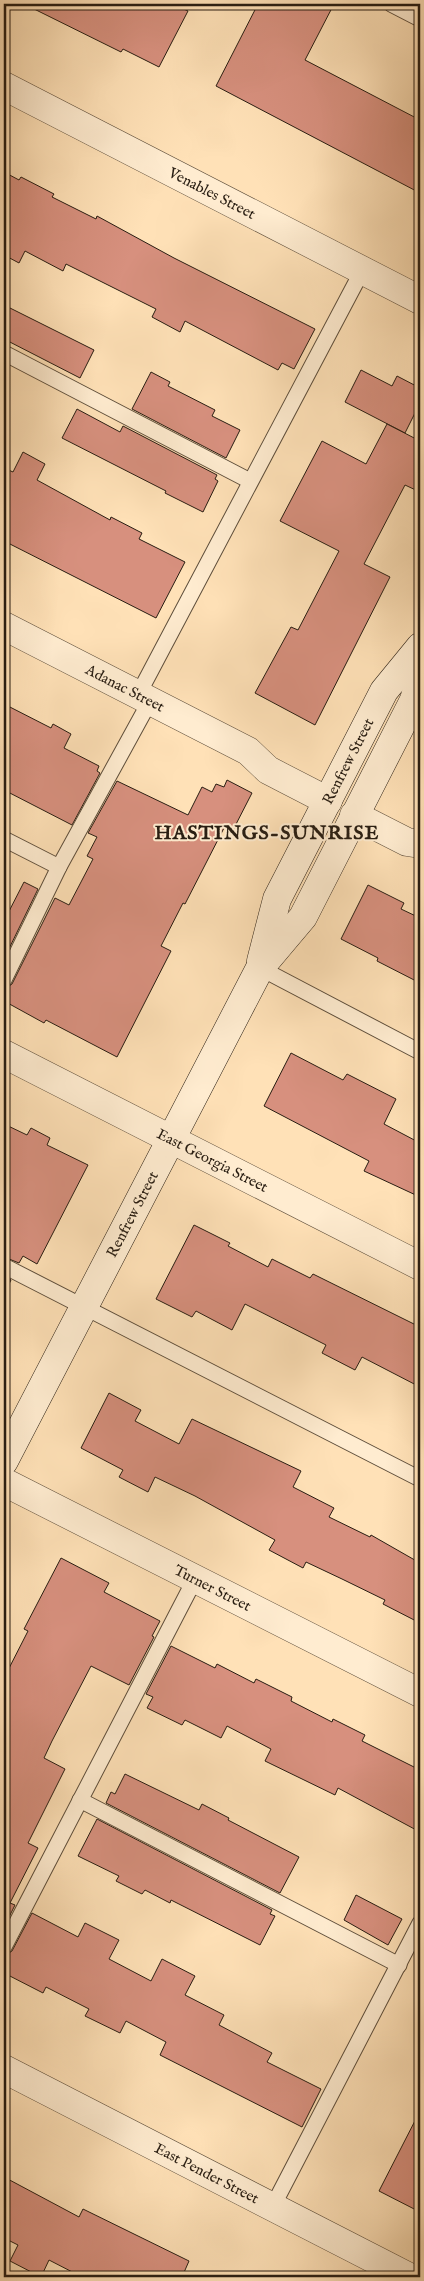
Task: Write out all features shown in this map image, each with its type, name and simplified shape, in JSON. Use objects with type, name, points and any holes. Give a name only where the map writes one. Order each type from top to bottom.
[{"type":"street","name":"Venables Street","points":[[4,86],[420,300]]},
{"type":"street","name":"Adanac Street","points":[[4,626],[248,750],[274,755],[332,793]]},
{"type":"street","name":"Renfrew Street","points":[[260,968],[278,899],[384,691],[420,647]]},
{"type":"street","name":"Renfrew Street","points":[[4,1460],[82,1306],[260,968],[302,917],[414,700],[420,678]]},
{"type":"street","points":[[358,807],[420,828]]},
{"type":"street","points":[[358,807],[407,842],[420,844]]},
{"type":"street","name":"East Georgia Street","points":[[4,1054],[420,1266]]},
{"type":"street","name":"Turner Street","points":[[4,1482],[420,1693]]},
{"type":"street","name":"East Pender Street","points":[[4,2069],[409,2277]]},
{"type":"lane","points":[[391,4],[420,18]]},
{"type":"lane","points":[[4,980],[250,481],[362,271]]},
{"type":"lane","points":[[4,354],[250,481]]},
{"type":"lane","points":[[4,839],[59,867]]},
{"type":"lane","points":[[260,968],[420,1052]]},
{"type":"lane","points":[[4,1266],[420,1480]]},
{"type":"lane","points":[[4,1947],[195,1578]]},
{"type":"lane","points":[[80,1800],[398,1965]]},
{"type":"lane","points":[[273,2206],[420,1923]]},
{"type":"building","points":[[24,4],[173,4],[188,11],[159,67],[123,49],[121,52]]},
{"type":"building","points":[[258,4],[334,4],[305,60],[420,120],[420,193],[216,86]]},
{"type":"building","points":[[4,172],[19,180],[21,177],[54,194],[52,197],[96,219],[97,216],[174,258],[315,329],[294,369],[282,363],[278,370],[185,321],[180,332],[152,317],[156,309],[66,264],[63,271],[25,251],[19,263],[4,255]]},
{"type":"building","points":[[4,305],[94,350],[80,378],[4,339]]},
{"type":"building","points":[[361,370],[392,386],[397,376],[420,388],[420,403],[405,433],[345,402]]},
{"type":"building","points":[[151,372],[170,382],[168,386],[215,410],[212,416],[240,430],[226,458],[132,409]]},
{"type":"building","points":[[77,409],[120,432],[123,426],[217,475],[215,479],[218,481],[203,512],[62,438]]},
{"type":"building","points":[[387,424],[420,441],[420,492],[405,485],[364,564],[390,577],[315,725],[255,693],[291,627],[298,630],[339,551],[280,521],[322,441],[366,464]]},
{"type":"building","points":[[23,452],[45,464],[37,480],[110,520],[111,517],[142,533],[139,539],[185,562],[156,618],[4,541],[4,468],[13,472]]},
{"type":"building","points":[[4,704],[51,728],[53,724],[71,734],[64,748],[99,766],[97,771],[100,773],[72,825],[4,790]]},
{"type":"building","points":[[227,780],[252,793],[232,832],[224,828],[161,946],[171,951],[117,1057],[46,1020],[44,1023],[4,1001],[4,989],[12,984],[55,898],[69,905],[93,859],[87,856],[97,837],[88,833],[117,781],[188,815],[202,787],[212,792],[216,784],[224,787]]},
{"type":"building","points":[[24,882],[38,889],[4,959],[4,921]]},
{"type":"building","points":[[368,885],[404,903],[401,909],[420,918],[420,983],[377,961],[378,958],[341,939]]},
{"type":"building","points":[[291,1053],[343,1080],[347,1074],[396,1099],[384,1124],[420,1143],[420,1197],[364,1171],[369,1161],[264,1106]]},
{"type":"building","points":[[4,1124],[27,1135],[31,1128],[50,1138],[47,1145],[88,1165],[37,1264],[23,1256],[19,1263],[4,1257]]},
{"type":"building","points":[[194,1225],[230,1243],[228,1246],[268,1267],[272,1259],[310,1278],[313,1274],[420,1327],[420,1387],[362,1357],[355,1370],[322,1353],[326,1345],[245,1304],[232,1330],[196,1311],[192,1317],[156,1299]]},
{"type":"building","points":[[4,1276],[11,1280],[4,1294]]},
{"type":"building","points":[[109,1393],[141,1410],[135,1421],[179,1444],[192,1419],[301,1471],[293,1487],[334,1508],[329,1517],[370,1537],[371,1535],[420,1563],[420,1623],[383,1604],[385,1600],[342,1579],[306,1562],[303,1568],[269,1550],[275,1540],[195,1496],[155,1477],[148,1492],[119,1477],[123,1470],[81,1448]]},
{"type":"building","points":[[61,1558],[109,1583],[104,1592],[160,1621],[152,1636],[154,1637],[129,1685],[91,1666],[52,1741],[44,1758],[65,1769],[28,1843],[38,1848],[10,1903],[15,1905],[4,1927],[4,1678],[28,1631],[24,1629]]},
{"type":"building","points":[[171,1646],[215,1668],[217,1664],[254,1683],[256,1679],[292,1697],[291,1701],[332,1722],[333,1719],[365,1735],[362,1741],[420,1770],[420,1832],[338,1788],[335,1795],[265,1761],[271,1749],[227,1726],[221,1738],[185,1720],[182,1725],[147,1708],[153,1697],[146,1694]]},
{"type":"building","points":[[125,1774],[199,1810],[202,1804],[229,1818],[228,1820],[299,1857],[280,1893],[106,1803],[111,1792],[115,1794]]},
{"type":"building","points":[[97,1819],[272,1910],[270,1914],[275,1916],[260,1945],[171,1900],[170,1903],[145,1890],[142,1894],[116,1881],[119,1876],[78,1856]]},
{"type":"building","points":[[356,1895],[402,1919],[388,1945],[344,1920]]},
{"type":"building","points":[[32,1913],[78,1937],[85,1923],[119,1940],[109,1959],[151,1981],[162,1959],[195,1976],[185,1995],[224,2015],[219,2025],[272,2053],[267,2062],[321,2089],[302,2127],[160,2055],[166,2042],[126,2021],[120,2033],[85,2016],[89,2009],[46,1987],[43,1993],[4,1973],[4,1956],[12,1951]]},
{"type":"building","points":[[420,2111],[420,2212],[379,2191]]},
{"type":"building","points":[[4,2177],[79,2217],[83,2209],[189,2261],[182,2277],[82,2277],[49,2260],[41,2277],[10,2261],[18,2245],[4,2238]]},
{"type":"district","name":"HASTINGS-SUNRISE","points":[[267,833]]}]
